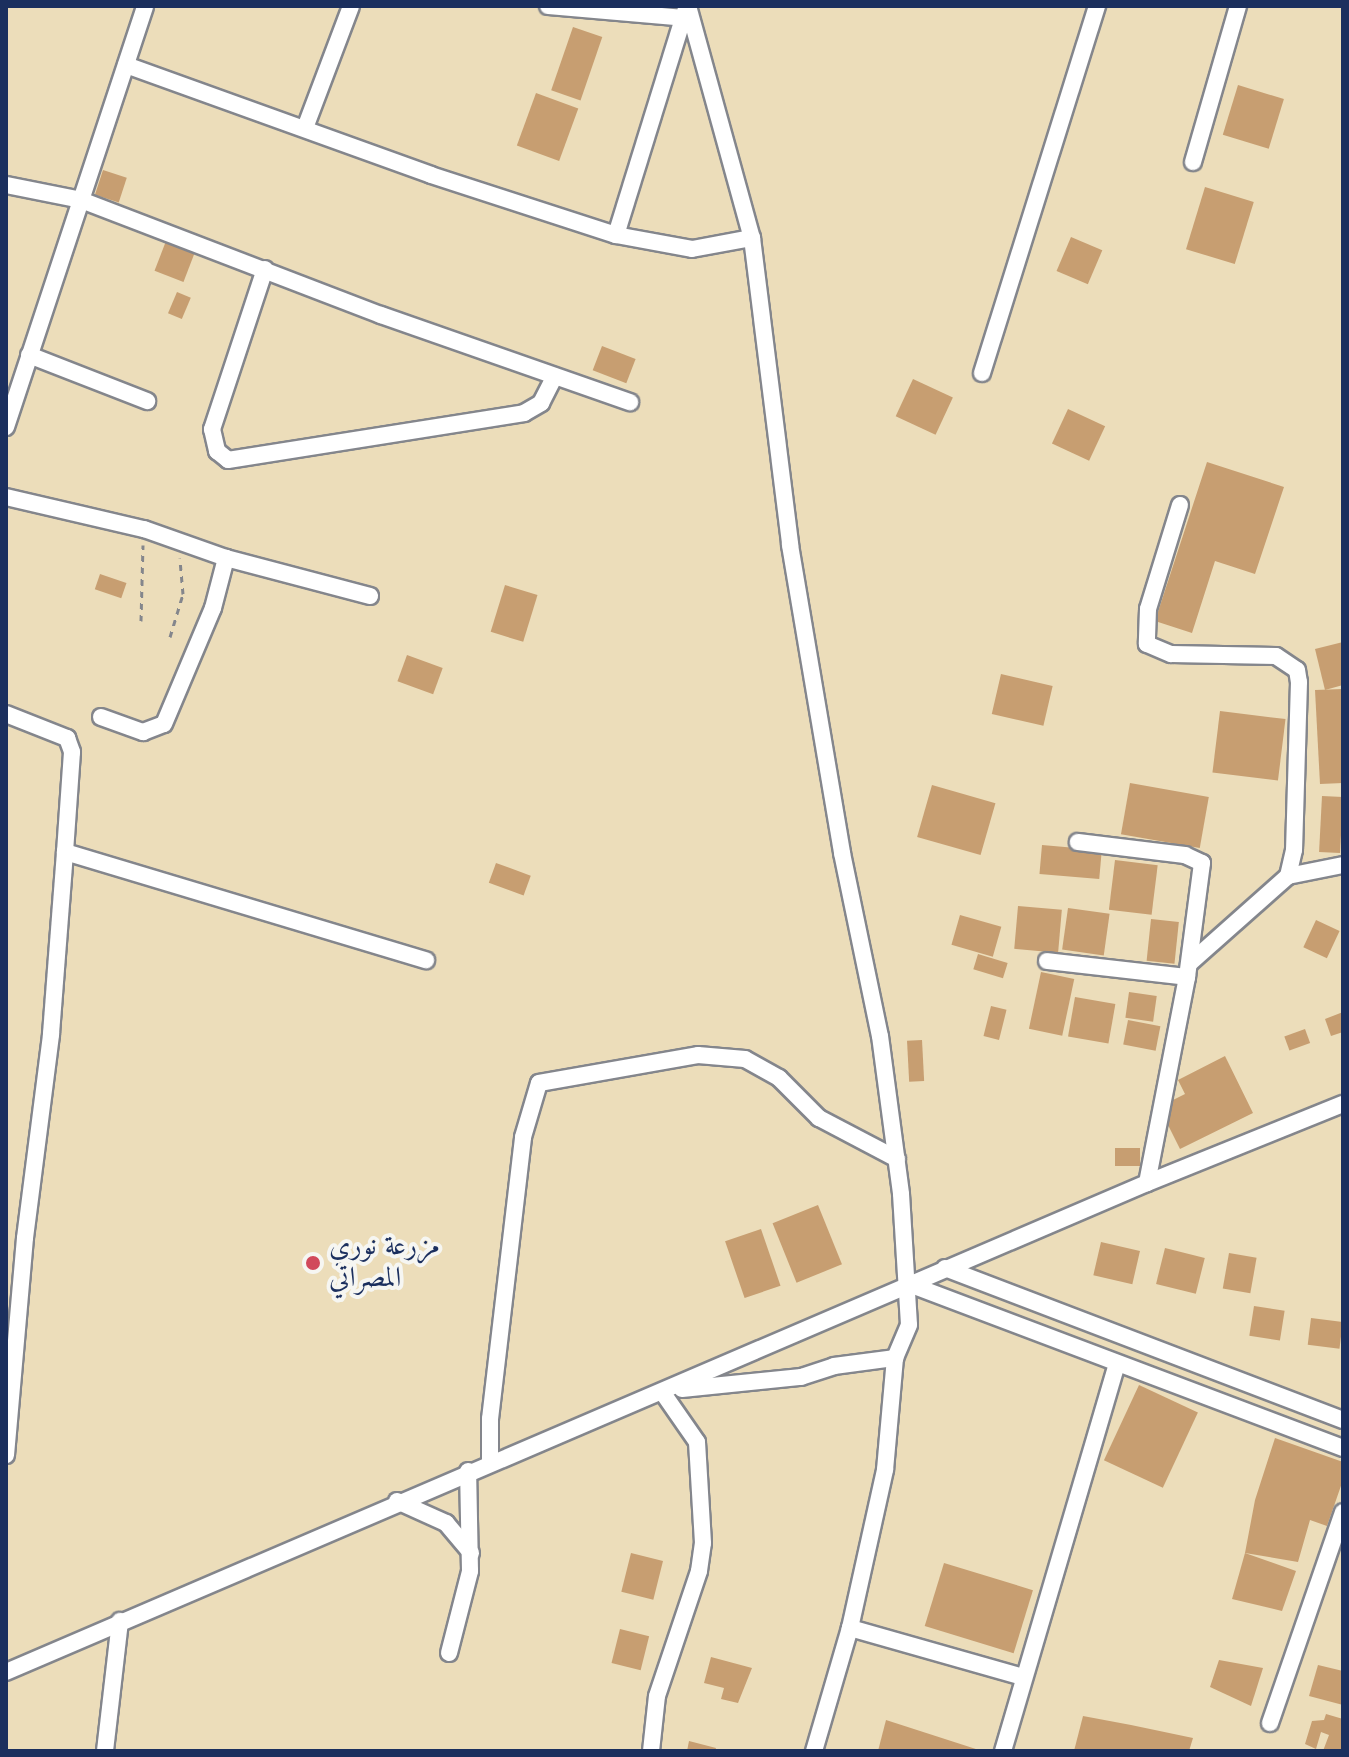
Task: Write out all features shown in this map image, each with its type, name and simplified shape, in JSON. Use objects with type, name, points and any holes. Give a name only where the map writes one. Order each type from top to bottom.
[{"type":"street","points":[[6,427],[145,6]]},
{"type":"street","points":[[305,128],[351,6]]},
{"type":"street","points":[[548,6],[687,10]]},
{"type":"street","points":[[982,373],[1097,6]]},
{"type":"street","points":[[1193,162],[1238,6]]},
{"type":"street","points":[[616,235],[687,10]]},
{"type":"street","points":[[687,10],[752,238],[778,467],[821,740],[868,965],[897,1159],[909,1284],[909,1325],[895,1358],[885,1470],[850,1628],[814,1751]]},
{"type":"street","points":[[126,65],[616,235],[692,249],[752,238]]},
{"type":"street","points":[[6,185],[81,200],[630,402]]},
{"type":"street","points":[[265,269],[212,429],[217,451],[228,460],[524,413],[541,403],[555,376]]},
{"type":"street","points":[[29,355],[147,401]]},
{"type":"street","points":[[6,497],[144,529],[226,558],[370,596]]},
{"type":"street","points":[[1180,505],[1148,609],[1147,644],[1171,654],[1276,656],[1297,670],[1294,850],[1288,876]]},
{"type":"street","points":[[101,717],[143,732],[164,724],[213,608],[226,558]]},
{"type":"street","points":[[6,714],[67,738],[72,752],[51,1034],[21,1274],[6,1455]]},
{"type":"street","points":[[1078,842],[1198,857],[1201,882],[1188,971],[1147,1183]]},
{"type":"street","points":[[65,852],[426,960]]},
{"type":"street","points":[[1047,961],[1188,971],[1288,876],[1343,865]]},
{"type":"street","points":[[490,1461],[490,1419],[521,1151],[528,1108],[539,1083],[698,1055],[745,1059],[779,1078],[819,1118],[897,1159]]},
{"type":"street","points":[[6,1672],[490,1461],[666,1392],[945,1268],[1341,1101]]},
{"type":"street","points":[[945,1268],[1343,1420]]},
{"type":"street","points":[[909,1284],[1343,1448]]},
{"type":"street","points":[[666,1392],[801,1377],[834,1366],[895,1358]]},
{"type":"street","points":[[1003,1751],[1117,1363]]},
{"type":"street","points":[[651,1751],[657,1696],[699,1571],[703,1543],[697,1442],[666,1392]]},
{"type":"street","points":[[449,1653],[472,1554],[468,1471]]},
{"type":"street","points":[[397,1501],[446,1523],[472,1554]]},
{"type":"street","points":[[1270,1723],[1343,1512]]},
{"type":"street","points":[[105,1751],[120,1621]]},
{"type":"street","points":[[850,1628],[1023,1677]]},
{"type":"path","points":[[141,621],[144,529]]},
{"type":"path","points":[[170,637],[183,594],[176,539]]},
{"type":"building","points":[[573,27],[602,37],[580,100],[551,90]]},
{"type":"building","points":[[1238,85],[1284,99],[1269,149],[1223,135]]},
{"type":"building","points":[[536,93],[578,108],[559,161],[517,146]]},
{"type":"building","points":[[103,170],[127,178],[119,202],[95,195]]},
{"type":"building","points":[[1205,187],[1254,202],[1235,264],[1186,249]]},
{"type":"building","points":[[1071,237],[1102,250],[1088,284],[1057,271]]},
{"type":"building","points":[[166,241],[195,252],[183,282],[155,271]]},
{"type":"building","points":[[177,292],[191,298],[182,319],[168,313]]},
{"type":"building","points":[[602,346],[636,359],[626,383],[593,370]]},
{"type":"building","points":[[913,379],[953,398],[936,435],[896,416]]},
{"type":"building","points":[[1068,409],[1105,426],[1089,461],[1052,443]]},
{"type":"building","points":[[1207,462],[1284,487],[1255,574],[1215,561],[1192,633],[1155,621]]},
{"type":"building","points":[[100,574],[126,583],[121,598],[95,589]]},
{"type":"building","points":[[505,585],[538,595],[523,642],[491,632]]},
{"type":"building","points":[[1343,642],[1343,685],[1325,690],[1315,649]]},
{"type":"building","points":[[407,655],[443,668],[433,694],[397,681]]},
{"type":"building","points":[[1001,674],[1053,686],[1043,726],[992,714]]},
{"type":"building","points":[[1343,689],[1343,783],[1320,784],[1315,690]]},
{"type":"building","points":[[1220,711],[1286,719],[1278,781],[1212,773]]},
{"type":"building","points":[[1130,783],[1209,797],[1200,848],[1121,834]]},
{"type":"building","points":[[932,785],[995,803],[981,855],[917,837]]},
{"type":"building","points":[[1322,796],[1343,797],[1340,853],[1319,852]]},
{"type":"building","points":[[1042,845],[1102,850],[1099,879],[1039,874]]},
{"type":"building","points":[[1115,860],[1158,865],[1152,915],[1109,910]]},
{"type":"building","points":[[496,863],[531,876],[524,895],[489,883]]},
{"type":"building","points":[[1018,906],[1062,910],[1058,953],[1014,949]]},
{"type":"building","points":[[1068,908],[1110,914],[1104,955],[1062,950]]},
{"type":"building","points":[[960,915],[1001,927],[993,957],[951,945]]},
{"type":"building","points":[[1151,919],[1179,922],[1174,964],[1147,961]]},
{"type":"building","points":[[1316,920],[1340,931],[1327,958],[1303,947]]},
{"type":"building","points":[[978,954],[1008,963],[1003,978],[973,969]]},
{"type":"building","points":[[1041,972],[1074,979],[1062,1036],[1029,1029]]},
{"type":"building","points":[[1129,992],[1157,996],[1153,1022],[1125,1018]]},
{"type":"building","points":[[1075,997],[1115,1004],[1108,1044],[1068,1036]]},
{"type":"building","points":[[991,1006],[1007,1010],[999,1040],[984,1036]]},
{"type":"building","points":[[1343,1012],[1343,1032],[1331,1036],[1325,1019]]},
{"type":"building","points":[[1128,1020],[1160,1026],[1156,1051],[1123,1045]]},
{"type":"building","points":[[1305,1029],[1310,1043],[1289,1051],[1284,1037]]},
{"type":"building","points":[[922,1040],[924,1081],[909,1082],[907,1041]]},
{"type":"building","points":[[1225,1056],[1253,1113],[1180,1149],[1159,1107],[1185,1094],[1178,1080]]},
{"type":"building","points":[[1115,1148],[1140,1148],[1140,1166],[1115,1166]]},
{"type":"building","points":[[818,1205],[842,1264],[797,1283],[773,1223]]},
{"type":"building","points":[[761,1229],[781,1286],[745,1298],[725,1241]]},
{"type":"building","points":[[1101,1242],[1140,1251],[1132,1284],[1093,1275]]},
{"type":"building","points":[[1165,1248],[1205,1258],[1196,1294],[1156,1284]]},
{"type":"building","points":[[1229,1253],[1257,1258],[1250,1293],[1223,1288]]},
{"type":"building","points":[[1254,1306],[1285,1311],[1280,1340],[1249,1336]]},
{"type":"building","points":[[1311,1318],[1343,1322],[1339,1349],[1308,1345]]},
{"type":"building","points":[[1139,1385],[1198,1412],[1163,1488],[1104,1460]]},
{"type":"building","points":[[1275,1438],[1343,1462],[1343,1480],[1327,1526],[1310,1520],[1298,1562],[1245,1553],[1255,1500]]},
{"type":"building","points":[[631,1553],[663,1561],[653,1600],[621,1592]]},
{"type":"building","points":[[1245,1553],[1296,1571],[1282,1611],[1232,1599]]},
{"type":"building","points":[[944,1563],[1033,1590],[1014,1653],[925,1626]]},
{"type":"building","points":[[620,1629],[649,1636],[641,1670],[612,1663]]},
{"type":"building","points":[[711,1657],[752,1668],[738,1703],[721,1699],[724,1688],[704,1683]]},
{"type":"building","points":[[1219,1660],[1263,1668],[1251,1706],[1210,1687]]},
{"type":"building","points":[[1318,1665],[1343,1671],[1343,1705],[1309,1696]]},
{"type":"building","points":[[1326,1714],[1343,1719],[1343,1751],[1323,1751],[1329,1735],[1321,1732],[1316,1749],[1305,1744],[1312,1721],[1324,1720]]},
{"type":"building","points":[[1083,1716],[1193,1738],[1189,1751],[1074,1751]]},
{"type":"building","points":[[886,1720],[979,1750],[979,1751],[878,1751]]},
{"type":"building","points":[[689,1741],[716,1748],[715,1751],[687,1751]]},
{"type":"place","name":"مزرعة نوري المصراتي","points":[[313,1263]]}]
